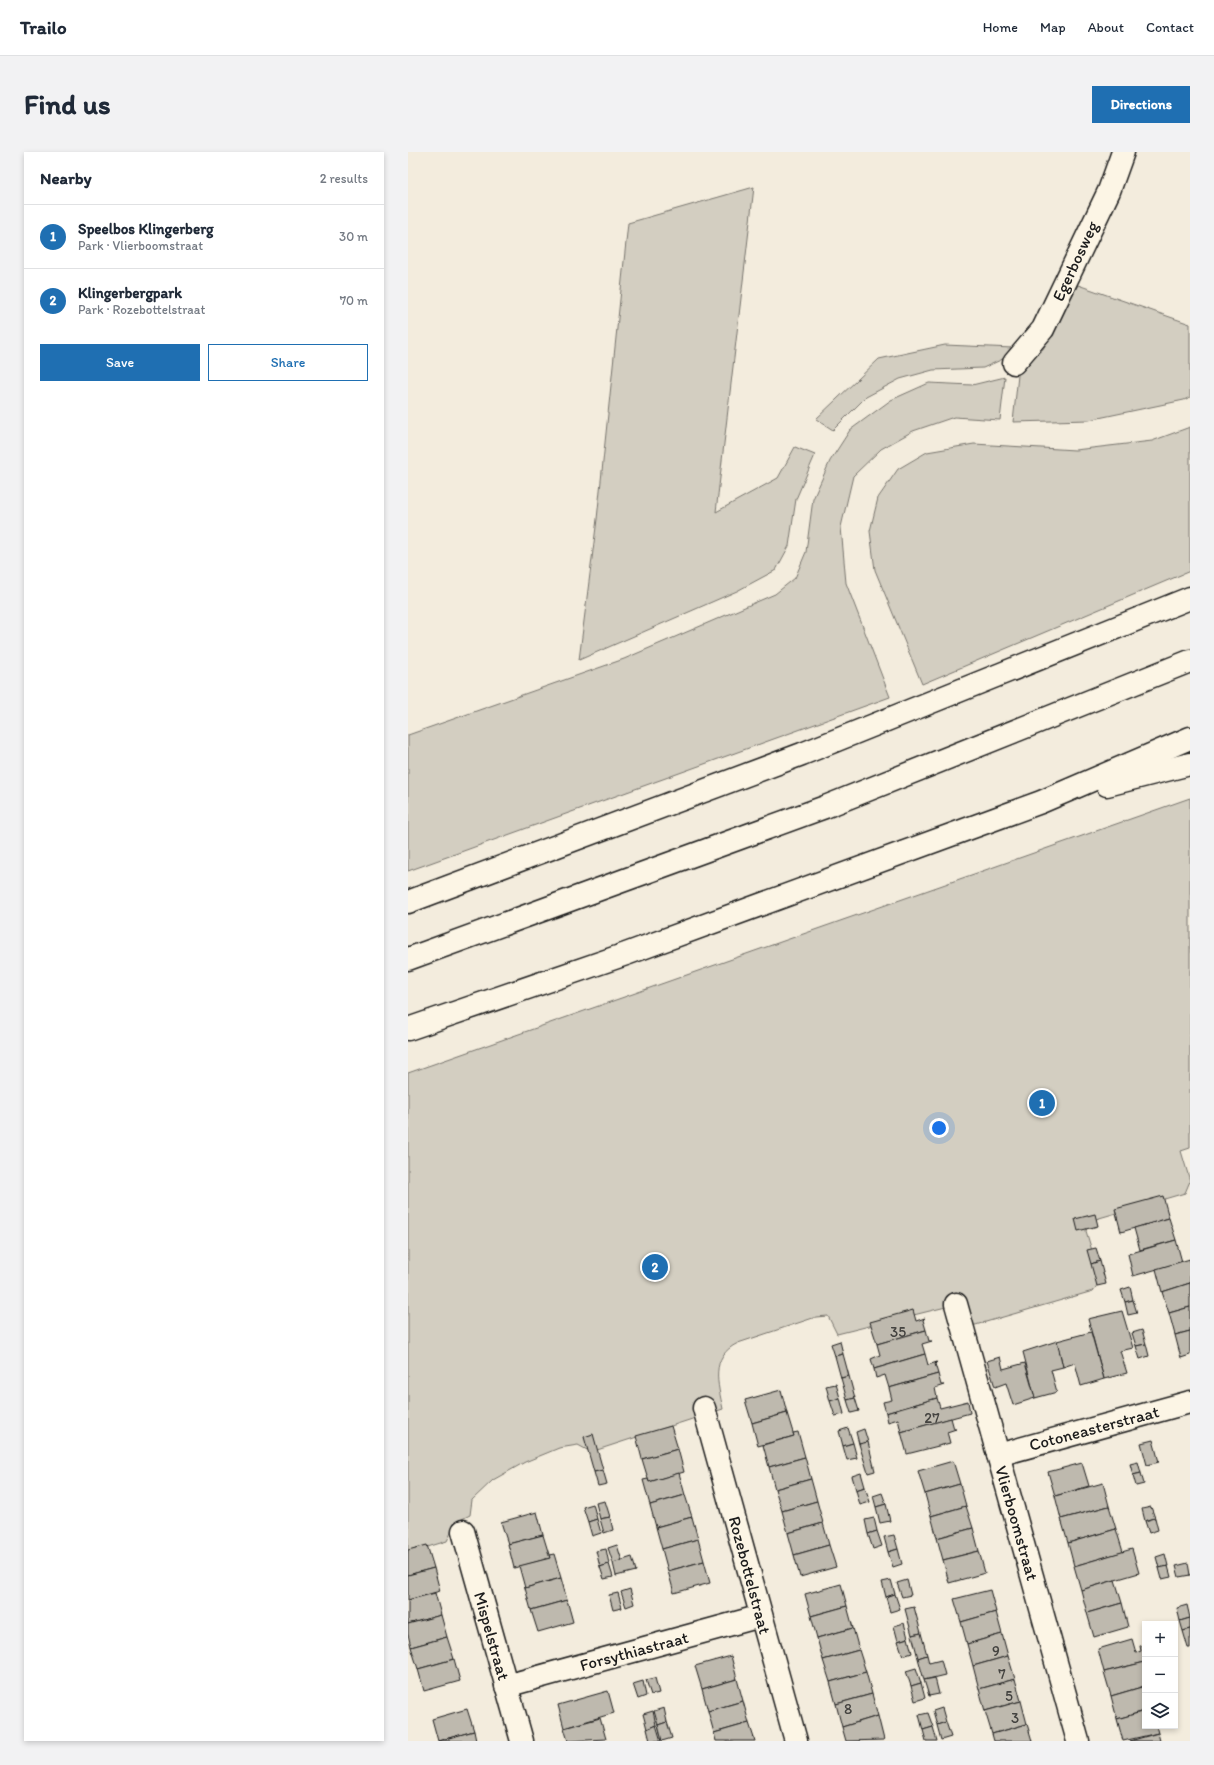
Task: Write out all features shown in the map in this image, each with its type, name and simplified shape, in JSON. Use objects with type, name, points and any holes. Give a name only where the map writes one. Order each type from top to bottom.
[{"type":"main road","name":"Egerbosweg","points":[[1014,363],[1043,329],[1109,191],[1123,152]]},
{"type":"main road","points":[[408,902],[802,754],[1190,598]]},
{"type":"main road","points":[[408,959],[825,808],[1190,661]]},
{"type":"main road","points":[[408,1029],[626,954],[1042,802],[1190,738]]},
{"type":"main road","points":[[1042,802],[1190,764]]},
{"type":"main road","name":"Vlierboomstraat","points":[[956,1304],[1078,1741]]},
{"type":"main road","name":"Cotoneasterstraat","points":[[998,1455],[1190,1402]]},
{"type":"main road","name":"Rozebottelstraat","points":[[704,1408],[796,1741]]},
{"type":"main road","name":"Mispelstraat","points":[[462,1531],[522,1741]]},
{"type":"main road","name":"Forsythiastraat","points":[[506,1686],[761,1616]]},
{"type":"shaded area","points":[[754,187],[716,512],[778,478],[795,447],[815,455],[796,499],[789,546],[776,570],[737,591],[579,660],[597,519],[628,223]]},
{"type":"shaded area","points":[[1078,285],[1190,324],[1190,397],[1184,400],[1089,420],[1013,422],[1019,366],[1043,349]]},
{"type":"shaded area","points":[[945,345],[1013,348],[1003,359],[983,368],[933,370],[900,379],[866,397],[833,430],[816,419],[879,359]]},
{"type":"shaded area","points":[[1005,377],[1000,420],[954,417],[913,431],[881,449],[853,476],[841,527],[846,583],[890,697],[408,871],[408,735],[624,659],[775,594],[795,578],[806,552],[813,499],[830,461],[850,430],[891,400],[929,383],[972,385]]},
{"type":"shaded area","points":[[1190,427],[1190,571],[922,684],[875,570],[870,531],[878,498],[898,469],[927,452],[974,444],[1075,450],[1152,441]]},
{"type":"shaded area","points":[[1190,798],[1190,1148],[1181,1151],[1190,1181],[1185,1193],[1089,1221],[1086,1231],[1101,1280],[1093,1291],[972,1326],[966,1302],[837,1334],[828,1316],[816,1317],[738,1343],[729,1349],[719,1363],[718,1381],[723,1409],[591,1452],[578,1445],[559,1448],[525,1462],[493,1480],[472,1500],[470,1515],[456,1522],[447,1541],[408,1553],[408,1073]]},
{"type":"building","points":[[1163,1196],[1169,1218],[1121,1232],[1115,1209]]},
{"type":"building","points":[[1095,1214],[1098,1226],[1078,1231],[1075,1219]]},
{"type":"building","points":[[1169,1218],[1176,1240],[1140,1250],[1134,1228]]},
{"type":"building","points":[[1176,1240],[1182,1262],[1133,1276],[1128,1254]]},
{"type":"building","points":[[1096,1248],[1100,1261],[1091,1264],[1087,1250]]},
{"type":"building","points":[[1190,1259],[1190,1283],[1162,1292],[1156,1269]]},
{"type":"building","points":[[1100,1261],[1106,1284],[1097,1286],[1091,1264]]},
{"type":"building","points":[[1190,1283],[1190,1307],[1169,1313],[1162,1292]]},
{"type":"building","points":[[1130,1287],[1133,1300],[1125,1302],[1121,1290]]},
{"type":"building","points":[[1133,1300],[1137,1313],[1128,1315],[1125,1302]]},
{"type":"building","points":[[1190,1307],[1190,1331],[1175,1335],[1169,1313]]},
{"type":"building","points":[[913,1310],[916,1321],[925,1318],[923,1320],[926,1330],[877,1344],[870,1322]]},
{"type":"building","points":[[1122,1311],[1133,1348],[1120,1351],[1127,1373],[1104,1379],[1088,1319]]},
{"type":"building","points":[[926,1330],[929,1341],[932,1341],[922,1344],[925,1354],[874,1369],[871,1359],[880,1355],[877,1344]]},
{"type":"building","points":[[1142,1330],[1146,1344],[1136,1346],[1132,1333]]},
{"type":"building","points":[[1190,1331],[1190,1355],[1181,1358],[1175,1335]]},
{"type":"building","points":[[1091,1332],[1104,1379],[1081,1386],[1075,1363],[1063,1367],[1057,1341]]},
{"type":"building","points":[[840,1341],[843,1354],[835,1356],[831,1344]]},
{"type":"building","points":[[1057,1341],[1063,1367],[1051,1370],[1057,1392],[1035,1398],[1023,1352]]},
{"type":"building","points":[[1146,1344],[1149,1356],[1140,1359],[1136,1346]]},
{"type":"building","points":[[843,1354],[849,1376],[841,1378],[835,1356]]},
{"type":"building","points":[[925,1354],[928,1365],[937,1362],[935,1364],[938,1374],[889,1388],[885,1375],[876,1378],[874,1369]]},
{"type":"building","points":[[1000,1357],[1003,1369],[1025,1363],[1035,1398],[1013,1405],[1006,1383],[995,1387],[987,1361]]},
{"type":"building","points":[[938,1374],[941,1385],[944,1385],[935,1388],[937,1398],[886,1413],[883,1402],[892,1400],[889,1388]]},
{"type":"building","points":[[849,1376],[855,1398],[847,1400],[841,1378]]},
{"type":"building","points":[[836,1384],[840,1398],[830,1401],[826,1386]]},
{"type":"building","points":[[781,1390],[787,1413],[752,1423],[745,1400]]},
{"type":"building","points":[[840,1398],[844,1414],[835,1416],[830,1401]]},
{"type":"building","points":[[855,1398],[859,1411],[851,1413],[847,1400]]},
{"type":"building","points":[[937,1398],[940,1408],[968,1401],[970,1413],[901,1432],[898,1419],[888,1422],[886,1413]]},
{"type":"building","points":[[787,1413],[794,1436],[758,1446],[752,1423]]},
{"type":"building","points":[[951,1418],[954,1429],[956,1429],[947,1432],[950,1443],[907,1454],[901,1432]]},
{"type":"building","points":[[671,1426],[678,1449],[642,1459],[636,1436]]},
{"type":"building","points":[[848,1428],[853,1443],[843,1446],[839,1431]]},
{"type":"building","points":[[864,1429],[868,1442],[859,1444],[856,1432]]},
{"type":"building","points":[[798,1432],[805,1457],[769,1467],[763,1445],[794,1436],[793,1433]]},
{"type":"building","points":[[593,1434],[603,1470],[594,1472],[584,1437]]},
{"type":"building","points":[[1153,1440],[1159,1462],[1147,1465],[1141,1443]]},
{"type":"building","points":[[868,1442],[875,1471],[868,1473],[859,1444]]},
{"type":"building","points":[[853,1443],[857,1458],[847,1460],[843,1446]]},
{"type":"building","points":[[678,1449],[684,1472],[649,1482],[642,1459]]},
{"type":"building","points":[[805,1457],[811,1479],[775,1489],[769,1467]]},
{"type":"building","points":[[953,1461],[960,1484],[925,1494],[918,1471]]},
{"type":"building","points":[[1138,1462],[1141,1473],[1133,1475],[1130,1464]]},
{"type":"building","points":[[1082,1463],[1089,1486],[1055,1496],[1048,1472]]},
{"type":"building","points":[[603,1470],[607,1484],[598,1486],[594,1472]]},
{"type":"building","points":[[679,1473],[685,1495],[650,1505],[643,1480],[648,1479],[649,1482]]},
{"type":"building","points":[[861,1473],[865,1487],[856,1490],[852,1476]]},
{"type":"building","points":[[1141,1473],[1144,1484],[1136,1486],[1133,1475]]},
{"type":"building","points":[[811,1479],[817,1501],[782,1511],[775,1489]]},
{"type":"building","points":[[1103,1483],[1109,1506],[1061,1519],[1055,1496]]},
{"type":"building","points":[[960,1484],[966,1506],[931,1516],[925,1494]]},
{"type":"building","points":[[865,1487],[870,1502],[860,1505],[856,1490]]},
{"type":"building","points":[[882,1493],[886,1504],[876,1507],[873,1496]]},
{"type":"building","points":[[685,1495],[692,1517],[656,1527],[650,1505]]},
{"type":"building","points":[[605,1501],[610,1517],[600,1519],[596,1503]]},
{"type":"building","points":[[817,1501],[823,1523],[788,1533],[782,1511]]},
{"type":"building","points":[[593,1504],[597,1519],[588,1522],[583,1507]]},
{"type":"building","points":[[886,1504],[890,1521],[880,1523],[876,1507]]},
{"type":"building","points":[[966,1506],[973,1528],[937,1538],[931,1516]]},
{"type":"building","points":[[1109,1506],[1116,1529],[1068,1543],[1061,1519]]},
{"type":"building","points":[[1151,1507],[1155,1518],[1145,1521],[1142,1509]]},
{"type":"building","points":[[537,1512],[543,1535],[508,1544],[501,1522]]},
{"type":"building","points":[[610,1517],[613,1530],[604,1533],[600,1519]]},
{"type":"building","points":[[692,1517],[698,1539],[662,1549],[656,1527]]},
{"type":"building","points":[[874,1518],[877,1531],[868,1534],[865,1520]]},
{"type":"building","points":[[1155,1518],[1158,1530],[1149,1533],[1145,1521]]},
{"type":"building","points":[[597,1519],[601,1533],[592,1536],[588,1522]]},
{"type":"building","points":[[823,1523],[829,1545],[794,1555],[788,1533]]},
{"type":"building","points":[[973,1528],[979,1551],[943,1560],[937,1538]]},
{"type":"building","points":[[1116,1529],[1123,1552],[1074,1566],[1068,1543]]},
{"type":"building","points":[[877,1531],[882,1546],[873,1549],[868,1534]]},
{"type":"building","points":[[543,1535],[550,1558],[514,1568],[508,1544]]},
{"type":"building","points":[[894,1535],[898,1549],[888,1552],[884,1537]]},
{"type":"building","points":[[698,1539],[704,1561],[668,1571],[662,1549]]},
{"type":"building","points":[[427,1545],[434,1568],[408,1575],[408,1550]]},
{"type":"building","points":[[617,1545],[622,1561],[613,1563],[608,1548]]},
{"type":"building","points":[[829,1545],[836,1567],[800,1577],[794,1555]]},
{"type":"building","points":[[606,1549],[609,1564],[600,1567],[596,1551]]},
{"type":"building","points":[[898,1549],[902,1564],[893,1567],[888,1552]]},
{"type":"building","points":[[1132,1549],[1139,1573],[1081,1590],[1074,1566]]},
{"type":"building","points":[[979,1551],[985,1573],[949,1583],[943,1560]]},
{"type":"building","points":[[554,1554],[561,1578],[525,1588],[519,1566],[550,1558],[549,1555]]},
{"type":"building","points":[[1165,1554],[1168,1566],[1159,1568],[1156,1557]]},
{"type":"building","points":[[632,1557],[636,1571],[616,1576],[613,1563]]},
{"type":"building","points":[[704,1561],[710,1583],[674,1593],[668,1571]]},
{"type":"building","points":[[1188,1563],[1190,1575],[1179,1577],[1176,1566]]},
{"type":"building","points":[[609,1564],[613,1577],[604,1579],[600,1567]]},
{"type":"building","points":[[1168,1566],[1171,1577],[1162,1579],[1159,1568]]},
{"type":"building","points":[[434,1568],[440,1591],[408,1600],[408,1575]]},
{"type":"building","points":[[561,1578],[567,1600],[531,1610],[525,1588]]},
{"type":"building","points":[[891,1580],[895,1594],[886,1597],[882,1582]]},
{"type":"building","points":[[907,1580],[911,1595],[902,1597],[897,1583]]},
{"type":"building","points":[[1115,1580],[1122,1603],[1087,1613],[1081,1590]]},
{"type":"building","points":[[841,1584],[847,1606],[811,1616],[805,1594]]},
{"type":"building","points":[[630,1589],[634,1604],[626,1607],[621,1592]]},
{"type":"building","points":[[990,1590],[996,1612],[961,1622],[954,1599]]},
{"type":"building","points":[[435,1593],[441,1615],[408,1624],[408,1600]]},
{"type":"building","points":[[618,1593],[622,1608],[613,1610],[609,1595]]},
{"type":"building","points":[[895,1594],[900,1609],[890,1612],[886,1597]]},
{"type":"building","points":[[567,1600],[573,1622],[538,1632],[531,1610]]},
{"type":"building","points":[[1122,1603],[1128,1627],[1094,1637],[1087,1613]]},
{"type":"building","points":[[1187,1605],[1190,1618],[1180,1621],[1177,1608]]},
{"type":"building","points":[[847,1606],[853,1628],[817,1638],[811,1616]]},
{"type":"building","points":[[914,1607],[921,1633],[912,1635],[905,1609]]},
{"type":"building","points":[[996,1612],[1002,1634],[967,1644],[961,1622]]},
{"type":"building","points":[[441,1615],[447,1637],[411,1647],[408,1634],[408,1624]]},
{"type":"building","points":[[1190,1618],[1190,1629],[1183,1631],[1180,1621]]},
{"type":"building","points":[[904,1623],[908,1638],[898,1641],[894,1626]]},
{"type":"building","points":[[853,1628],[859,1650],[823,1660],[817,1638]]},
{"type":"building","points":[[1190,1629],[1190,1648],[1188,1648],[1183,1631]]},
{"type":"building","points":[[921,1633],[927,1655],[918,1658],[912,1635]]},
{"type":"building","points":[[1002,1634],[1008,1656],[973,1666],[967,1644]]},
{"type":"building","points":[[447,1637],[454,1659],[418,1669],[411,1647]]},
{"type":"building","points":[[908,1638],[912,1653],[903,1656],[898,1641]]},
{"type":"building","points":[[1132,1639],[1136,1653],[1141,1651],[1140,1646],[1142,1646],[1142,1663],[1104,1672],[1098,1649]]},
{"type":"building","points":[[859,1650],[866,1672],[830,1682],[823,1660]]},
{"type":"building","points":[[927,1655],[929,1663],[941,1660],[945,1675],[924,1680],[918,1658]]},
{"type":"building","points":[[731,1656],[737,1679],[702,1689],[695,1666]]},
{"type":"building","points":[[1008,1656],[1015,1679],[979,1689],[973,1666]]},
{"type":"building","points":[[454,1659],[460,1681],[424,1691],[418,1669]]},
{"type":"building","points":[[1142,1663],[1142,1687],[1111,1696],[1104,1672]]},
{"type":"building","points":[[916,1668],[921,1683],[911,1686],[906,1671]]},
{"type":"building","points":[[866,1672],[872,1694],[836,1704],[830,1682]]},
{"type":"building","points":[[655,1678],[659,1693],[651,1695],[646,1680]]},
{"type":"building","points":[[935,1678],[939,1694],[929,1696],[924,1680]]},
{"type":"building","points":[[737,1679],[743,1701],[708,1711],[702,1689]]},
{"type":"building","points":[[1015,1679],[1021,1701],[985,1711],[979,1689]]},
{"type":"building","points":[[643,1681],[646,1696],[638,1699],[633,1684]]},
{"type":"building","points":[[921,1683],[925,1698],[915,1701],[911,1686]]},
{"type":"building","points":[[1142,1687],[1142,1712],[1117,1719],[1111,1696]]},
{"type":"building","points":[[608,1691],[614,1713],[564,1728],[558,1705]]},
{"type":"building","points":[[872,1694],[878,1716],[842,1727],[836,1704]]},
{"type":"building","points":[[743,1701],[749,1723],[714,1733],[708,1711]]},
{"type":"building","points":[[1021,1701],[1027,1724],[992,1734],[985,1711]]},
{"type":"building","points":[[664,1708],[667,1722],[658,1725],[654,1711]]},
{"type":"building","points":[[942,1708],[946,1722],[937,1725],[933,1711]]},
{"type":"building","points":[[467,1709],[474,1731],[438,1741],[432,1719]]},
{"type":"building","points":[[653,1711],[656,1725],[647,1729],[643,1714]]},
{"type":"building","points":[[1142,1712],[1142,1729],[1157,1729],[1158,1733],[1123,1741],[1117,1719]]},
{"type":"building","points":[[928,1713],[933,1727],[923,1730],[919,1715]]},
{"type":"building","points":[[878,1716],[884,1740],[846,1741],[842,1727]]},
{"type":"building","points":[[600,1718],[606,1739],[568,1741],[564,1728]]},
{"type":"building","points":[[667,1722],[672,1738],[662,1741],[658,1725]]},
{"type":"building","points":[[946,1722],[951,1737],[941,1740],[937,1725]]},
{"type":"building","points":[[749,1723],[755,1741],[716,1741],[714,1733]]},
{"type":"building","points":[[1027,1724],[1032,1741],[994,1741],[992,1734]]},
{"type":"building","points":[[656,1725],[661,1741],[650,1741],[647,1729]]},
{"type":"building","points":[[933,1727],[937,1741],[926,1741],[923,1730]]},
{"type":"building","points":[[474,1731],[476,1741],[438,1741]]},
{"type":"building","points":[[1158,1733],[1160,1741],[1130,1741]]},
{"type":"place","name":"Speelbos Klingerberg","points":[[1042,1103]]},
{"type":"place","name":"Klingerbergpark","points":[[655,1267]]}]
